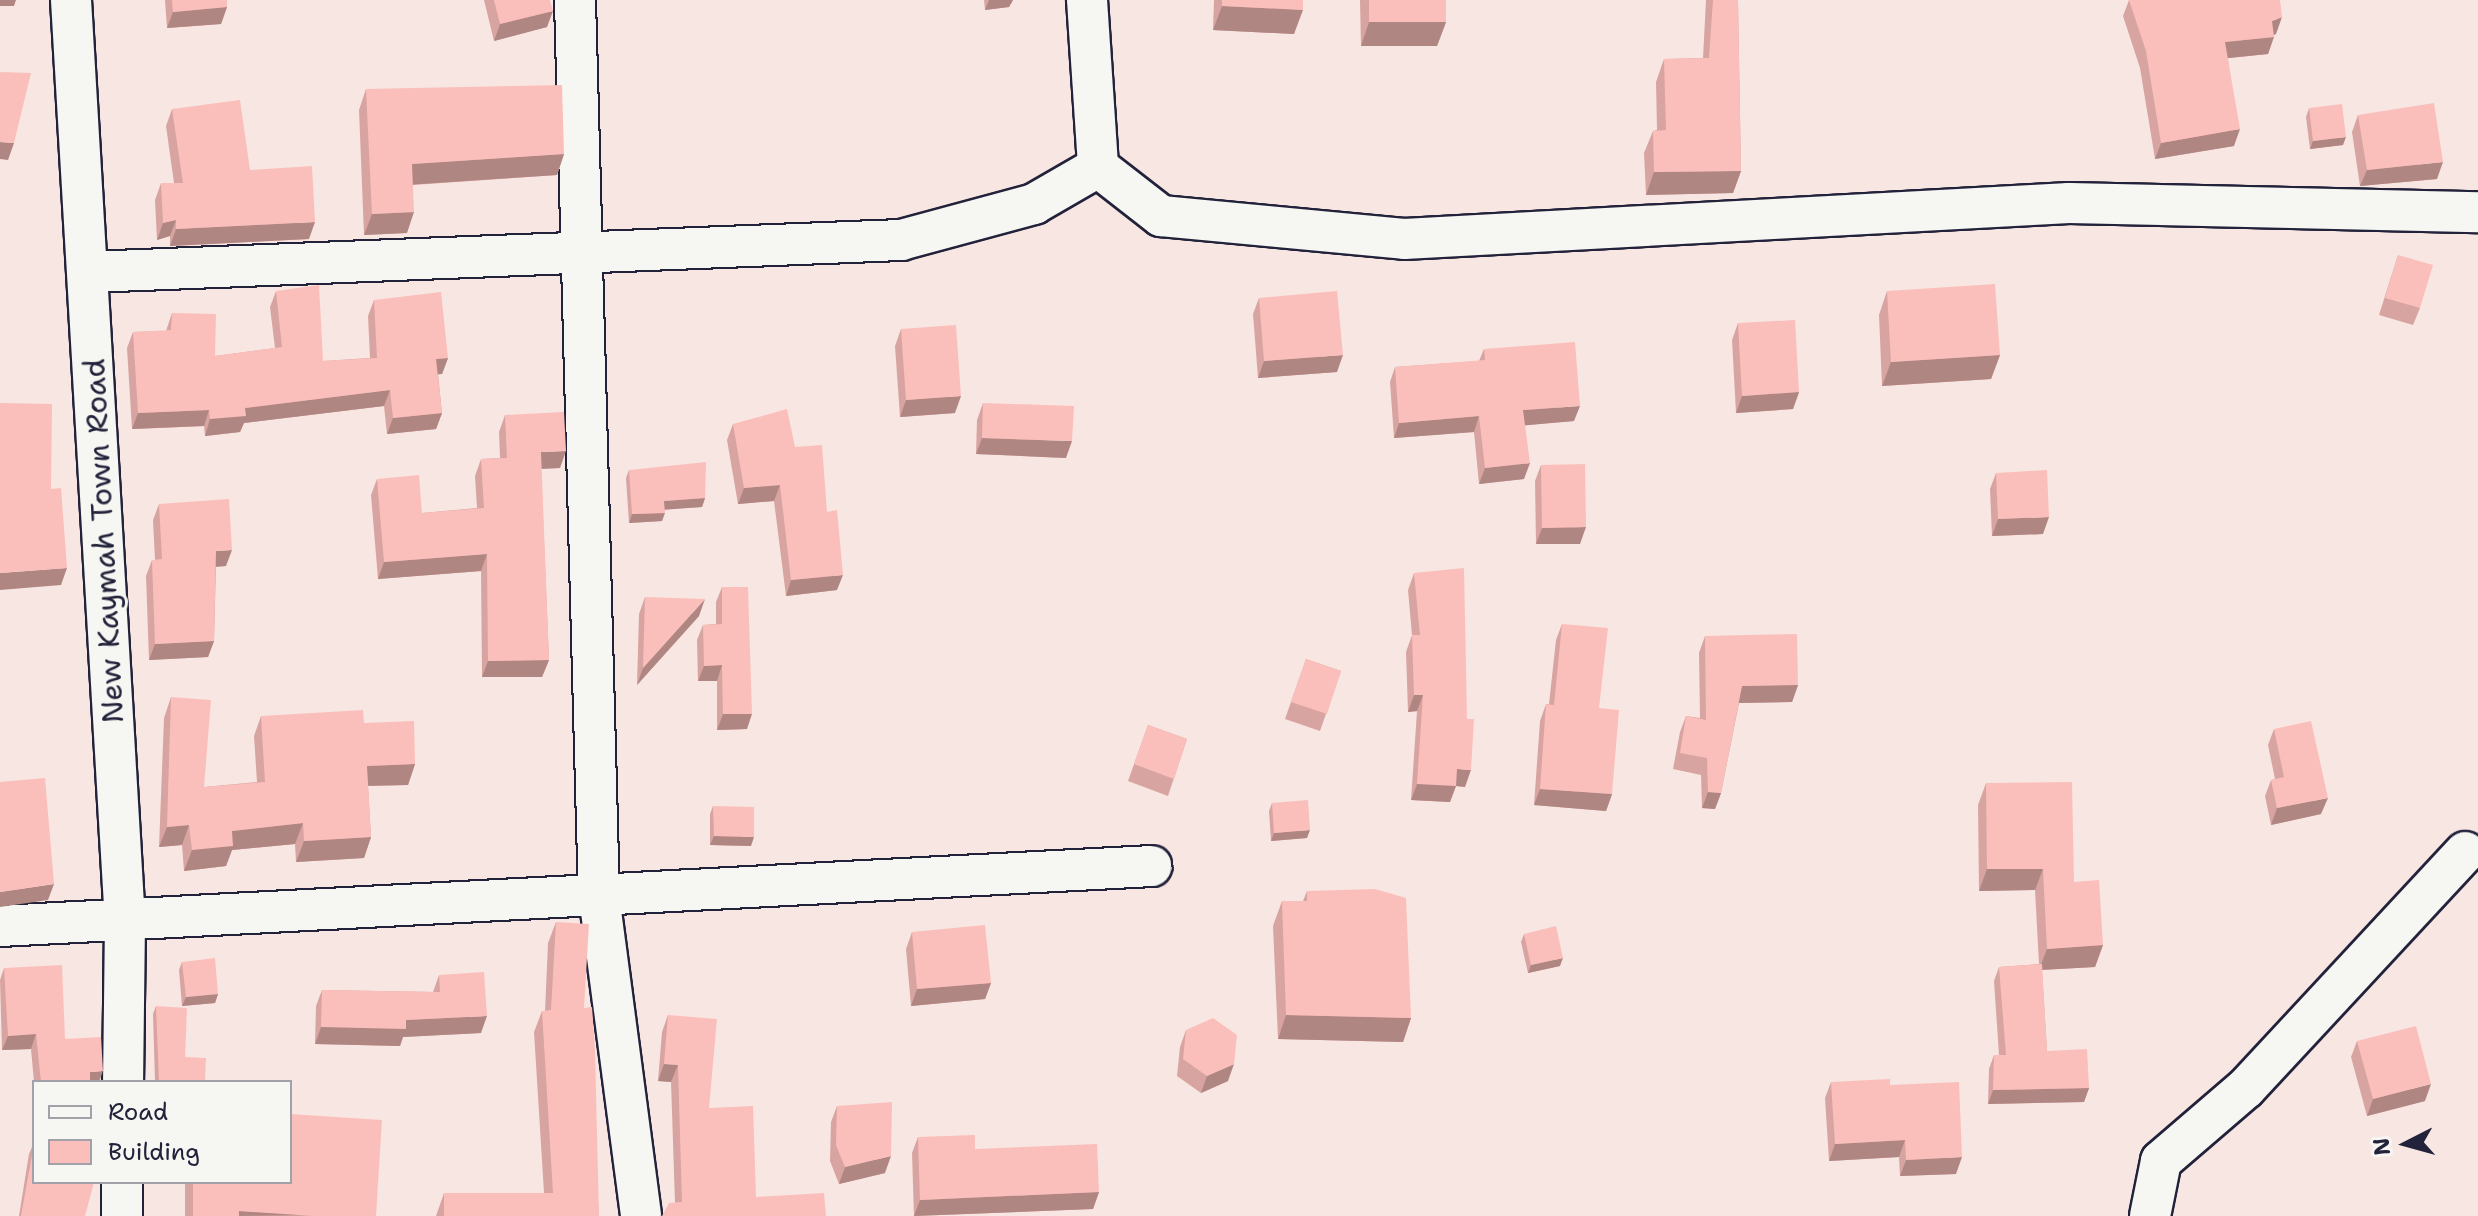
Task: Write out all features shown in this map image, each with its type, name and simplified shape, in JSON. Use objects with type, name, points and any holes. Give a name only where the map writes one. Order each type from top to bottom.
[{"type":"street","name":"New Kaymah Town Road","points":[[71,0],[90,272],[125,922],[123,1080]]},
{"type":"street","points":[[575,0],[599,896],[641,1216]]},
{"type":"street","points":[[1087,0],[1098,167],[1161,216],[1404,239],[2069,203],[2478,212]]},
{"type":"street","points":[[90,272],[584,248],[901,240],[1034,204],[1098,167]]},
{"type":"street","points":[[2150,1216],[2161,1161],[2246,1088],[2465,852]]},
{"type":"street","points":[[0,926],[125,922],[1151,866]]},
{"type":"street","points":[[122,1184],[122,1216]]},
{"type":"building","points":[[172,0],[227,0],[227,7],[173,12]]},
{"type":"building","points":[[494,0],[550,0],[553,11],[500,24]]},
{"type":"building","points":[[1222,0],[1303,0],[1303,10],[1222,6]]},
{"type":"building","points":[[1369,0],[1446,0],[1446,22],[1369,22]]},
{"type":"building","points":[[1713,0],[1738,0],[1741,171],[1654,172],[1653,131],[1666,130],[1664,59],[1709,58]]},
{"type":"building","points":[[2129,0],[2280,0],[2282,17],[2272,21],[2274,37],[2225,42],[2240,129],[2161,143],[2146,51]]},
{"type":"building","points":[[0,72],[31,73],[14,143],[0,142]]},
{"type":"building","points":[[562,85],[564,154],[412,164],[414,212],[372,214],[366,89]]},
{"type":"building","points":[[240,100],[250,170],[312,166],[315,222],[176,229],[176,220],[163,223],[161,183],[183,183],[172,109]]},
{"type":"building","points":[[2434,103],[2443,162],[2367,170],[2358,115]]},
{"type":"building","points":[[2342,104],[2346,137],[2313,141],[2309,108]]},
{"type":"building","points":[[2398,255],[2433,265],[2420,308],[2385,298]]},
{"type":"building","points":[[1995,284],[2000,355],[1891,362],[1887,291]]},
{"type":"building","points":[[319,285],[323,361],[377,358],[374,300],[441,292],[448,358],[436,359],[442,413],[393,418],[390,390],[245,408],[246,416],[210,419],[209,410],[138,413],[133,332],[171,330],[172,313],[216,314],[215,356],[282,347],[276,291]]},
{"type":"building","points":[[1337,291],[1343,355],[1264,361],[1259,298]]},
{"type":"building","points":[[1795,320],[1799,392],[1742,396],[1738,323]]},
{"type":"building","points":[[956,325],[961,396],[906,400],[901,329]]},
{"type":"building","points":[[1575,342],[1580,406],[1523,410],[1530,463],[1485,468],[1479,416],[1399,423],[1395,367],[1485,360],[1484,349]]},
{"type":"building","points":[[0,403],[52,404],[51,489],[61,488],[67,568],[0,573]]},
{"type":"building","points":[[983,403],[1074,406],[1072,441],[982,438]]},
{"type":"building","points":[[787,409],[795,447],[822,445],[827,512],[837,510],[843,575],[791,580],[780,485],[744,488],[733,424]]},
{"type":"building","points":[[564,412],[566,451],[541,452],[549,660],[488,661],[487,554],[384,562],[377,479],[419,475],[422,513],[484,508],[481,459],[507,458],[505,415]]},
{"type":"building","points":[[706,462],[705,498],[664,501],[665,513],[632,514],[629,470]]},
{"type":"building","points":[[1585,464],[1586,527],[1542,528],[1541,465]]},
{"type":"building","points":[[2047,470],[2049,517],[1998,519],[1996,473]]},
{"type":"building","points":[[229,499],[232,550],[216,551],[214,641],[155,644],[152,560],[162,559],[159,504]]},
{"type":"building","points":[[1464,568],[1467,719],[1474,719],[1471,770],[1457,769],[1456,786],[1417,784],[1423,695],[1414,695],[1412,635],[1420,635],[1414,573]]},
{"type":"building","points":[[722,587],[748,587],[752,714],[723,714],[722,665],[704,666],[703,625],[722,624]]},
{"type":"building","points":[[645,597],[705,599],[643,668]]},
{"type":"building","points":[[1562,624],[1608,628],[1599,708],[1619,710],[1612,794],[1540,789],[1546,704],[1554,705]]},
{"type":"building","points":[[1797,634],[1798,685],[1742,686],[1721,793],[1708,792],[1707,758],[1680,753],[1686,716],[1706,720],[1705,636]]},
{"type":"building","points":[[1306,659],[1341,671],[1327,714],[1291,702]]},
{"type":"building","points":[[171,697],[211,700],[204,787],[265,782],[261,716],[363,710],[364,723],[414,721],[415,764],[367,766],[371,837],[304,841],[303,823],[232,831],[233,846],[192,850],[189,825],[167,827]]},
{"type":"building","points":[[2311,721],[2328,798],[2277,808],[2271,780],[2284,777],[2274,729]]},
{"type":"building","points":[[1148,725],[1187,739],[1174,779],[1134,764]]},
{"type":"building","points":[[45,778],[54,884],[0,892],[0,782]]},
{"type":"building","points":[[2072,782],[2074,882],[2099,880],[2103,945],[2047,949],[2043,869],[1987,869],[1986,783]]},
{"type":"building","points":[[1308,800],[1310,830],[1274,833],[1272,803]]},
{"type":"building","points":[[713,806],[754,807],[754,837],[714,836]]},
{"type":"building","points":[[1375,889],[1406,898],[1411,1018],[1286,1015],[1282,901],[1307,901],[1307,891]]},
{"type":"building","points":[[556,922],[589,924],[584,1008],[592,1007],[599,1216],[444,1216],[444,1193],[553,1193],[542,1011],[551,1010]]},
{"type":"building","points":[[985,925],[991,983],[917,989],[912,932]]},
{"type":"building","points":[[1556,926],[1563,958],[1531,965],[1524,934]]},
{"type":"building","points":[[215,958],[218,994],[186,997],[182,962]]},
{"type":"building","points":[[2042,964],[2047,1051],[2087,1049],[2089,1088],[1993,1090],[1994,1055],[2006,1055],[1999,967]]},
{"type":"building","points":[[62,965],[65,1039],[101,1037],[103,1071],[90,1072],[90,1080],[41,1080],[36,1034],[8,1036],[4,968]]},
{"type":"building","points":[[484,972],[487,1016],[406,1020],[406,1029],[321,1027],[322,990],[440,992],[439,975]]},
{"type":"building","points":[[156,1006],[187,1008],[185,1057],[206,1058],[205,1080],[159,1080]]},
{"type":"building","points":[[668,1015],[717,1019],[709,1108],[753,1106],[756,1197],[824,1193],[826,1216],[662,1216],[669,1203],[682,1202],[678,1065],[664,1064]]},
{"type":"building","points":[[1213,1018],[1237,1035],[1234,1064],[1207,1076],[1183,1059],[1186,1030]]},
{"type":"building","points":[[2416,1026],[2431,1084],[2373,1099],[2357,1041]]},
{"type":"building","points":[[1890,1079],[1890,1085],[1959,1082],[1962,1157],[1906,1160],[1905,1140],[1835,1144],[1831,1082]]},
{"type":"building","points":[[892,1102],[891,1156],[845,1167],[836,1145],[837,1106]]},
{"type":"building","points":[[292,1114],[382,1120],[376,1216],[239,1211],[239,1216],[193,1216],[193,1184],[292,1184]]},
{"type":"building","points":[[975,1135],[975,1149],[1097,1144],[1099,1192],[920,1200],[918,1137]]},
{"type":"building","points":[[32,1155],[32,1184],[93,1184],[85,1216],[21,1216]]}]
